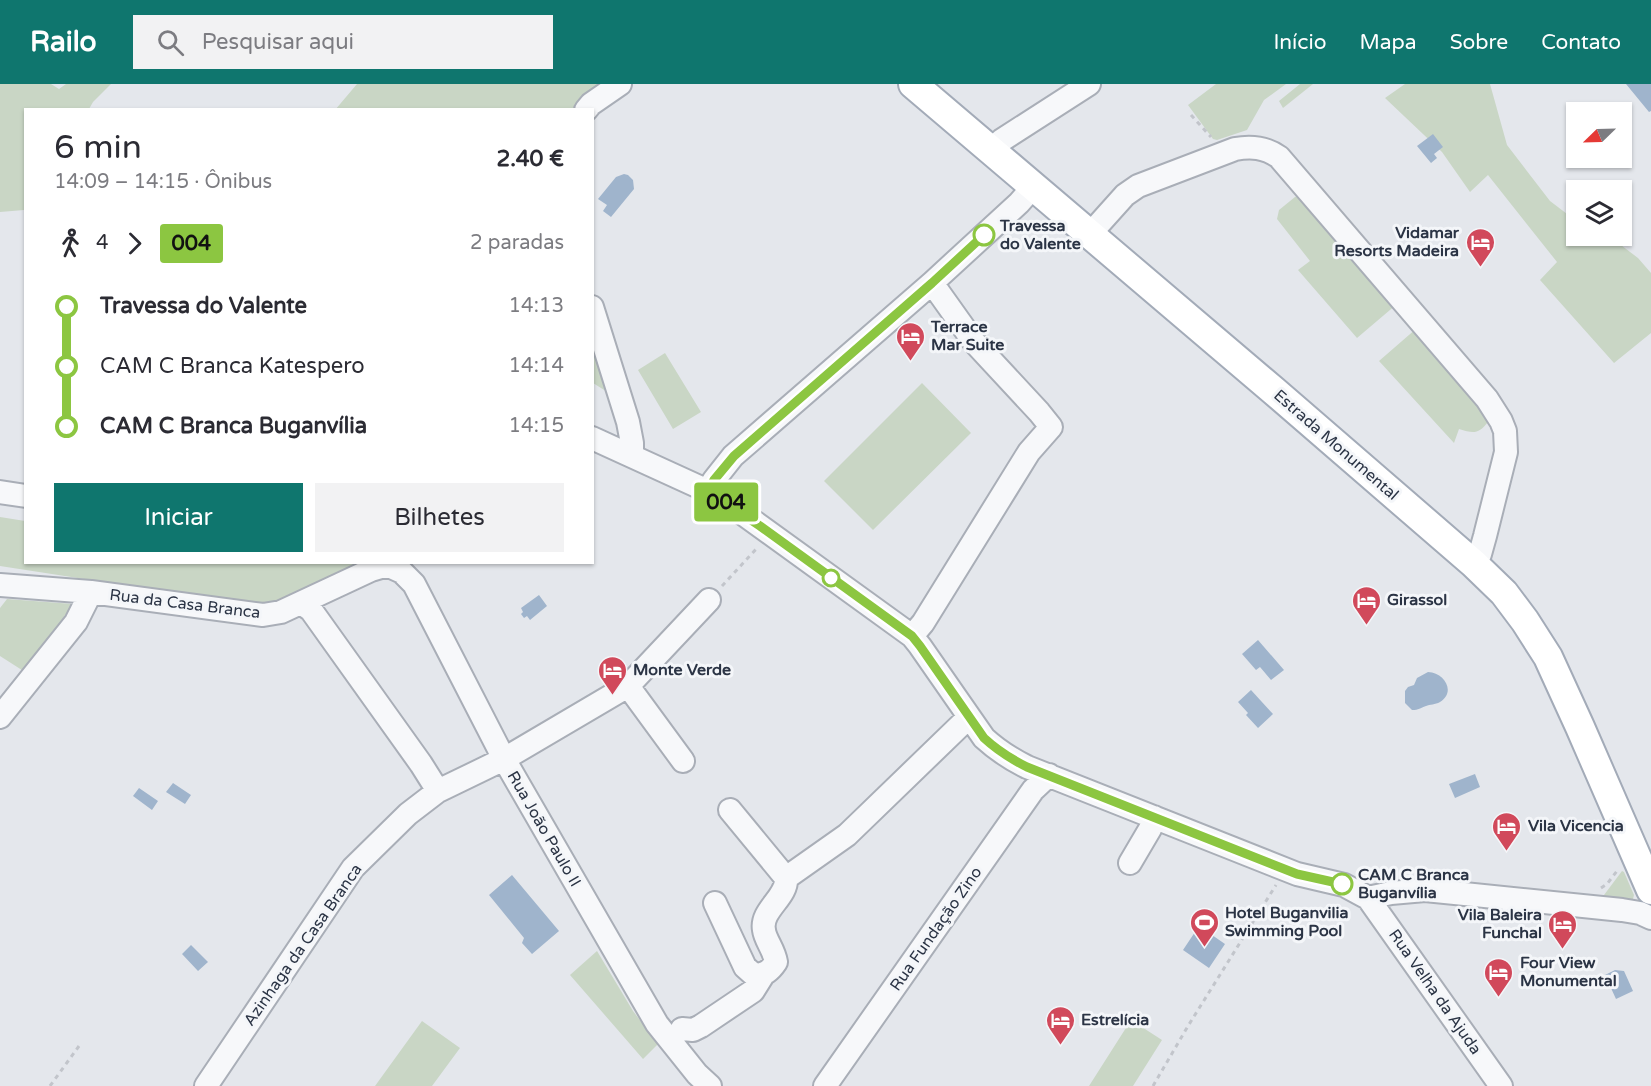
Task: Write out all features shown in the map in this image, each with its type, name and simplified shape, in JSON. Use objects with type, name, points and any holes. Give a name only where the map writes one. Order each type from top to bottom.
[{"type":"main road","name":"Estrada Monumental","points":[[913,84],[1274,391],[1474,564],[1504,593],[1526,621],[1548,657],[1651,890]]},
{"type":"main road","points":[[1619,815],[1651,846]]},
{"type":"street","points":[[588,108],[620,84]]},
{"type":"street","points":[[991,150],[1002,140],[1089,84]]},
{"type":"street","points":[[1090,234],[1125,195],[1138,186],[1224,152],[1249,147],[1268,150],[1285,162],[1487,399],[1501,421],[1505,431],[1506,452],[1480,554],[1474,564]]},
{"type":"street","points":[[708,491],[734,456],[932,283],[1034,186]]},
{"type":"street","points":[[912,636],[923,623],[1029,452],[1051,427],[1040,412],[974,342],[932,283]]},
{"type":"street","points":[[594,313],[628,422],[632,456]]},
{"type":"street","points":[[594,439],[708,491],[912,636],[984,738],[994,747],[1027,767],[1297,874],[1344,885],[1368,898],[1391,892],[1425,890],[1622,910],[1640,913],[1651,918]]},
{"type":"street","points":[[0,492],[24,496]]},
{"type":"street","name":"Rua da Casa Branca","points":[[0,585],[91,592],[263,615],[281,612],[385,565]]},
{"type":"street","name":"Rua João Paulo II","points":[[385,565],[402,572],[414,584],[504,759],[657,1024],[690,1066],[710,1086]]},
{"type":"street","points":[[0,717],[76,622],[91,592]]},
{"type":"street","name":"Azinhaga da Casa Branca","points":[[206,1086],[353,868],[408,814],[438,791],[504,759],[628,686],[709,600]]},
{"type":"street","points":[[302,603],[311,610],[438,791]]},
{"type":"street","points":[[628,686],[683,761]]},
{"type":"street","points":[[786,878],[847,835],[969,717]]},
{"type":"street","name":"Rua Fundação Zino","points":[[825,1086],[1033,790],[1049,775]]},
{"type":"street","points":[[682,1029],[693,1030],[701,1026],[753,991],[763,975],[776,962],[763,929],[767,914],[787,885],[786,878],[730,810]]},
{"type":"street","points":[[1130,863],[1154,818]]},
{"type":"street","name":"Rua Velha da Ajuda","points":[[1368,898],[1501,1086]]},
{"type":"street","points":[[715,903],[745,967],[754,975],[763,975]]},
{"type":"path","points":[[1191,115],[1224,152]]},
{"type":"path","points":[[709,600],[763,541]]},
{"type":"path","points":[[1598,891],[1617,872],[1620,864]]},
{"type":"path","points":[[1153,1086],[1279,880]]},
{"type":"path","points":[[50,1086],[79,1046]]},
{"type":"green space","points":[[0,84],[51,84],[59,89],[66,84],[111,84],[90,108],[24,108],[24,210],[0,212]]},
{"type":"green space","points":[[357,84],[606,84],[585,108],[337,108]]},
{"type":"green space","points":[[1216,84],[1286,84],[1264,100],[1247,130],[1217,140],[1213,139],[1188,105]]},
{"type":"green space","points":[[1300,84],[1313,84],[1283,108],[1279,101]]},
{"type":"green space","points":[[1405,84],[1490,84],[1507,145],[1550,201],[1566,213],[1566,246],[1622,246],[1638,258],[1651,273],[1651,333],[1614,363],[1540,280],[1557,262],[1488,175],[1470,192],[1442,152],[1385,98]]},
{"type":"green space","points":[[1303,193],[1397,304],[1357,338],[1298,270],[1310,261],[1277,219],[1279,210]]},
{"type":"green space","points":[[1417,328],[1483,407],[1488,422],[1475,432],[1459,429],[1454,443],[1379,361]]},
{"type":"green space","points":[[594,337],[609,393],[594,384]]},
{"type":"green space","points":[[665,353],[701,412],[673,429],[638,370]]},
{"type":"green space","points":[[922,383],[971,433],[873,530],[824,481]]},
{"type":"green space","points":[[0,517],[24,521],[24,564],[357,564],[265,607],[0,566]]},
{"type":"green space","points":[[7,599],[73,604],[25,672],[0,656],[0,608]]},
{"type":"green space","points":[[1622,871],[1634,895],[1633,899],[1604,896],[1604,895]]},
{"type":"green space","points":[[597,951],[633,1011],[658,1044],[643,1059],[570,975]]},
{"type":"green space","points":[[1131,1020],[1162,1040],[1133,1086],[1089,1086]]},
{"type":"green space","points":[[422,1021],[460,1048],[432,1086],[375,1086]]},
{"type":"water","points":[[1626,84],[1651,84],[1651,111],[1649,112]]},
{"type":"water","points":[[1433,134],[1443,147],[1434,154],[1437,158],[1431,163],[1417,146]]},
{"type":"water","points":[[624,174],[633,180],[634,189],[611,217],[603,211],[607,205],[598,199],[616,177]]},
{"type":"water","points":[[539,595],[547,606],[530,620],[527,616],[524,618],[521,608]]},
{"type":"water","points":[[1258,640],[1284,670],[1271,680],[1260,667],[1256,670],[1242,654]]},
{"type":"water","points":[[1428,672],[1443,679],[1448,688],[1445,698],[1438,703],[1412,710],[1405,703],[1405,691],[1414,685],[1417,678]]},
{"type":"water","points":[[1251,690],[1273,714],[1258,728],[1238,702]]},
{"type":"water","points":[[1475,774],[1480,787],[1455,798],[1449,784]]},
{"type":"water","points":[[173,783],[191,795],[185,804],[166,792]]},
{"type":"water","points":[[139,788],[158,801],[152,810],[133,796]]},
{"type":"water","points":[[512,875],[559,931],[532,954],[522,943],[524,938],[489,895]]},
{"type":"water","name":"Hotel Buganvilia Swimming Pool","points":[[1199,926],[1225,944],[1209,968],[1183,950]]},
{"type":"water","points":[[191,945],[208,962],[198,971],[182,954]]},
{"type":"water","points":[[1615,970],[1624,971],[1633,991],[1616,999],[1605,975]]},
{"type":"bus line","name":"004","points":[[984,235],[734,456],[708,491],[724,500],[912,636],[984,738],[1009,758],[1297,874],[1342,884]]},
{"type":"place","name":"Travessa do Valente","points":[[984,235]]},
{"type":"place","name":"Vidamar Resorts Madeira","points":[[1480,268]]},
{"type":"place","name":"Terrace Mar Suite","points":[[910,362]]},
{"type":"place","name":"Girassol","points":[[1366,626]]},
{"type":"place","name":"Monte Verde","points":[[612,696]]},
{"type":"place","name":"Vila Vicencia","points":[[1507,852]]},
{"type":"place","name":"CAM C Branca Buganvília","points":[[1342,884]]},
{"type":"place","name":"Hotel Buganvilia Swimming Pool","points":[[1204,948]]},
{"type":"place","name":"Vila Baleira Funchal","points":[[1563,950]]},
{"type":"place","name":"Four View Monumental","points":[[1499,998]]},
{"type":"place","name":"Estrelícia","points":[[1060,1046]]}]
